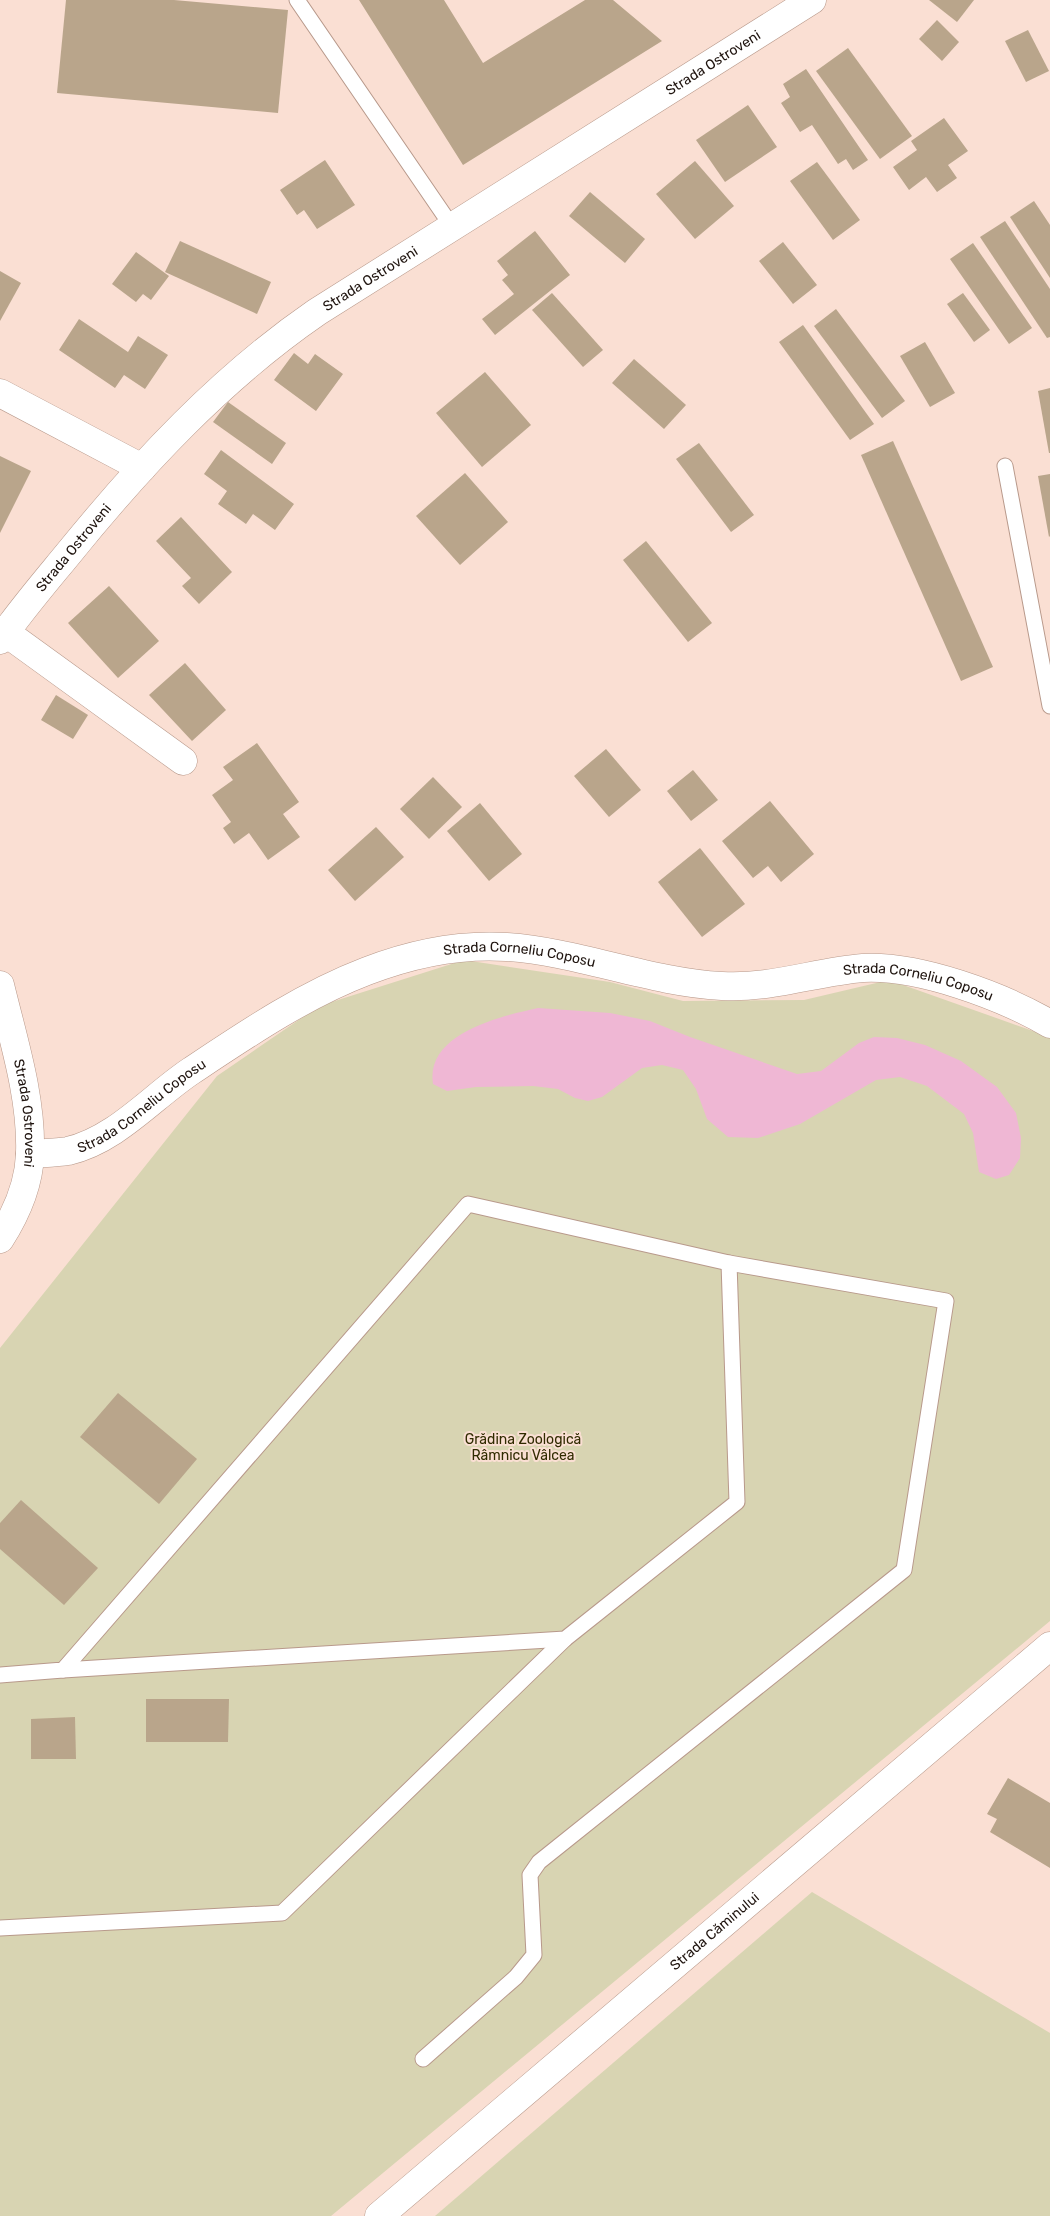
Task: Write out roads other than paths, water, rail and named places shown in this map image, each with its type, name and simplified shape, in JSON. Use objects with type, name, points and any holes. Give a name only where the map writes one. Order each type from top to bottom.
[{"type":"street","name":"Strada Ostroveni","points":[[3,636],[101,513],[142,468],[237,372],[279,338],[332,302],[453,228],[812,0]]},
{"type":"street","points":[[0,393],[142,468]]},
{"type":"street","points":[[3,636],[183,761]]},
{"type":"street","name":"Strada Corneliu Coposu","points":[[30,1154],[68,1151],[91,1143],[110,1132],[189,1072],[298,1002],[368,970],[441,949],[506,947],[583,960],[678,981],[722,986],[762,986],[863,968],[896,969],[944,980],[1000,1000],[1050,1024]]},
{"type":"street","name":"Strada Ostroveni","points":[[0,985],[21,1074],[30,1154],[24,1190],[0,1239]]},
{"type":"street","name":"Strada Căminului","points":[[379,2216],[1050,1646]]},
{"type":"lane","points":[[298,0],[453,228]]},
{"type":"lane","points":[[1005,466],[1050,706]]},
{"type":"lane","points":[[63,1670],[468,1204],[729,1263],[946,1301],[904,1570],[539,1862],[530,1875],[534,1955],[516,1977],[423,2059]]},
{"type":"lane","points":[[0,1928],[282,1913],[565,1639],[737,1502],[729,1263]]},
{"type":"lane","points":[[0,1675],[565,1639]]},
{"type":"park label","name":"Grădina Zoologică Râmnicu Vâlcea","points":[[523,1448]]}]
